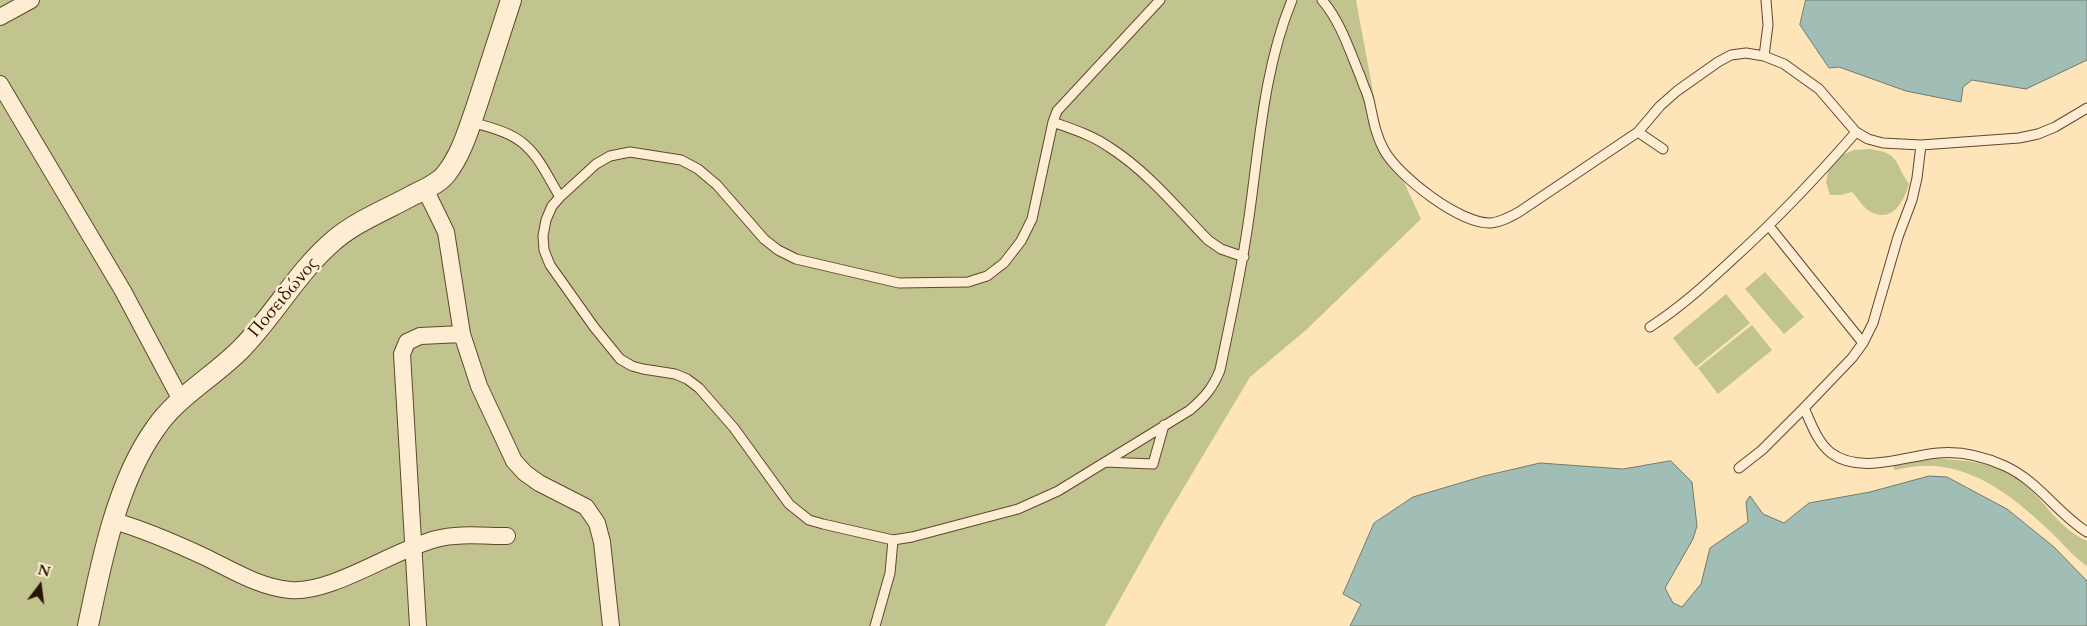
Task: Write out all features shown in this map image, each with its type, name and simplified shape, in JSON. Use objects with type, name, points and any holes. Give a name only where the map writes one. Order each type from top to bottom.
[{"type":"street","points":[[0,17],[31,0]]},
{"type":"street","name":"Ποσειδώνος","points":[[88,626],[98,575],[114,521],[134,464],[155,428],[182,400],[241,349],[275,311],[305,271],[331,242],[360,222],[425,189],[446,175],[460,150],[471,122],[511,0]]},
{"type":"street","points":[[0,84],[123,291],[182,400]]},
{"type":"street","points":[[425,189],[446,232],[462,334],[479,386],[514,461],[525,473],[539,483],[586,507],[597,523],[602,542],[610,626]]},
{"type":"street","points":[[418,626],[415,546],[402,354],[407,342],[420,336],[462,334]]},
{"type":"street","points":[[114,521],[147,531],[205,557],[238,575],[290,590],[312,588],[350,576],[415,546],[437,539],[471,536],[508,536]]},
{"type":"lane","points":[[1160,0],[1063,102],[1053,122],[1032,219],[1021,241],[1004,263],[987,276],[968,282],[899,283],[796,259],[778,250],[764,239],[717,184],[698,169],[681,160],[630,152],[610,156],[596,164],[552,206],[542,236],[544,250],[550,264],[620,359],[632,366],[675,374],[687,379],[699,388],[734,428],[789,504],[809,520],[893,540],[912,537],[1018,509],[1058,490],[1190,410],[1206,396],[1214,384],[1220,370],[1244,257],[1266,96],[1278,45],[1292,0]]},
{"type":"lane","points":[[1322,0],[1341,30],[1368,97],[1377,136],[1392,163],[1406,177],[1443,204],[1465,217],[1486,222],[1505,220],[1638,132],[1660,106],[1718,62],[1731,55],[1746,53],[1764,56],[1784,64],[1819,89],[1856,132],[1868,139],[1883,143],[1921,145],[2019,138],[2038,134],[2067,121],[2087,108]]},
{"type":"lane","points":[[1764,56],[1768,25],[1766,0]]},
{"type":"lane","points":[[471,122],[507,134],[524,144],[536,157],[560,197]]},
{"type":"lane","points":[[1053,122],[1085,134],[1108,146],[1130,162],[1208,240],[1221,249],[1244,257]]},
{"type":"lane","points":[[1638,132],[1663,149]]},
{"type":"lane","points":[[1650,327],[1703,288],[1769,226],[1814,180],[1856,132]]},
{"type":"lane","points":[[1738,468],[1762,450],[1804,408],[1852,358],[1863,343],[1873,323],[1898,237],[1912,200],[1918,178],[1921,145]]},
{"type":"lane","points":[[1769,226],[1863,343]]},
{"type":"lane","points":[[1804,408],[1820,441],[1830,452],[1841,459],[1855,463],[1869,463],[1940,453],[1984,458],[2005,466],[2023,476],[2072,522],[2087,532]]},
{"type":"lane","points":[[1105,462],[1153,464],[1164,425]]},
{"type":"lane","points":[[875,626],[890,573],[893,540]]},
{"type":"green space","points":[[0,0],[1356,0],[1380,130],[1421,219],[1306,330],[1250,377],[1162,524],[1105,626],[0,626]]},
{"type":"green space","points":[[1870,149],[1892,156],[1909,184],[1901,203],[1886,215],[1879,215],[1868,211],[1852,192],[1830,195],[1826,182],[1829,168],[1842,155],[1854,150]]},
{"type":"green space","points":[[1765,272],[1804,317],[1784,334],[1745,289]]},
{"type":"green space","points":[[1726,294],[1750,323],[1696,367],[1673,338]]},
{"type":"green space","points":[[1752,325],[1772,350],[1718,394],[1698,368]]},
{"type":"green space","points":[[1929,458],[1979,463],[2014,476],[2032,491],[2060,522],[2077,536],[2087,541],[2087,566],[2005,493],[1990,484],[1960,471],[1937,466],[1918,466],[1894,470],[1893,464]]},
{"type":"water","points":[[1806,0],[2087,0],[2087,60],[2026,89],[1972,80],[1963,87],[1961,102],[1906,91],[1839,67],[1829,68],[1800,25]]},
{"type":"water","points":[[1671,461],[1692,482],[1697,526],[1693,539],[1665,588],[1673,603],[1682,607],[1701,584],[1710,548],[1748,522],[1746,502],[1750,496],[1763,514],[1784,523],[1809,503],[1870,492],[1929,476],[1947,477],[2007,509],[2054,547],[2087,581],[2087,626],[1350,626],[1361,604],[1343,594],[1374,523],[1413,497],[1484,476],[1540,463],[1623,469]]}]
